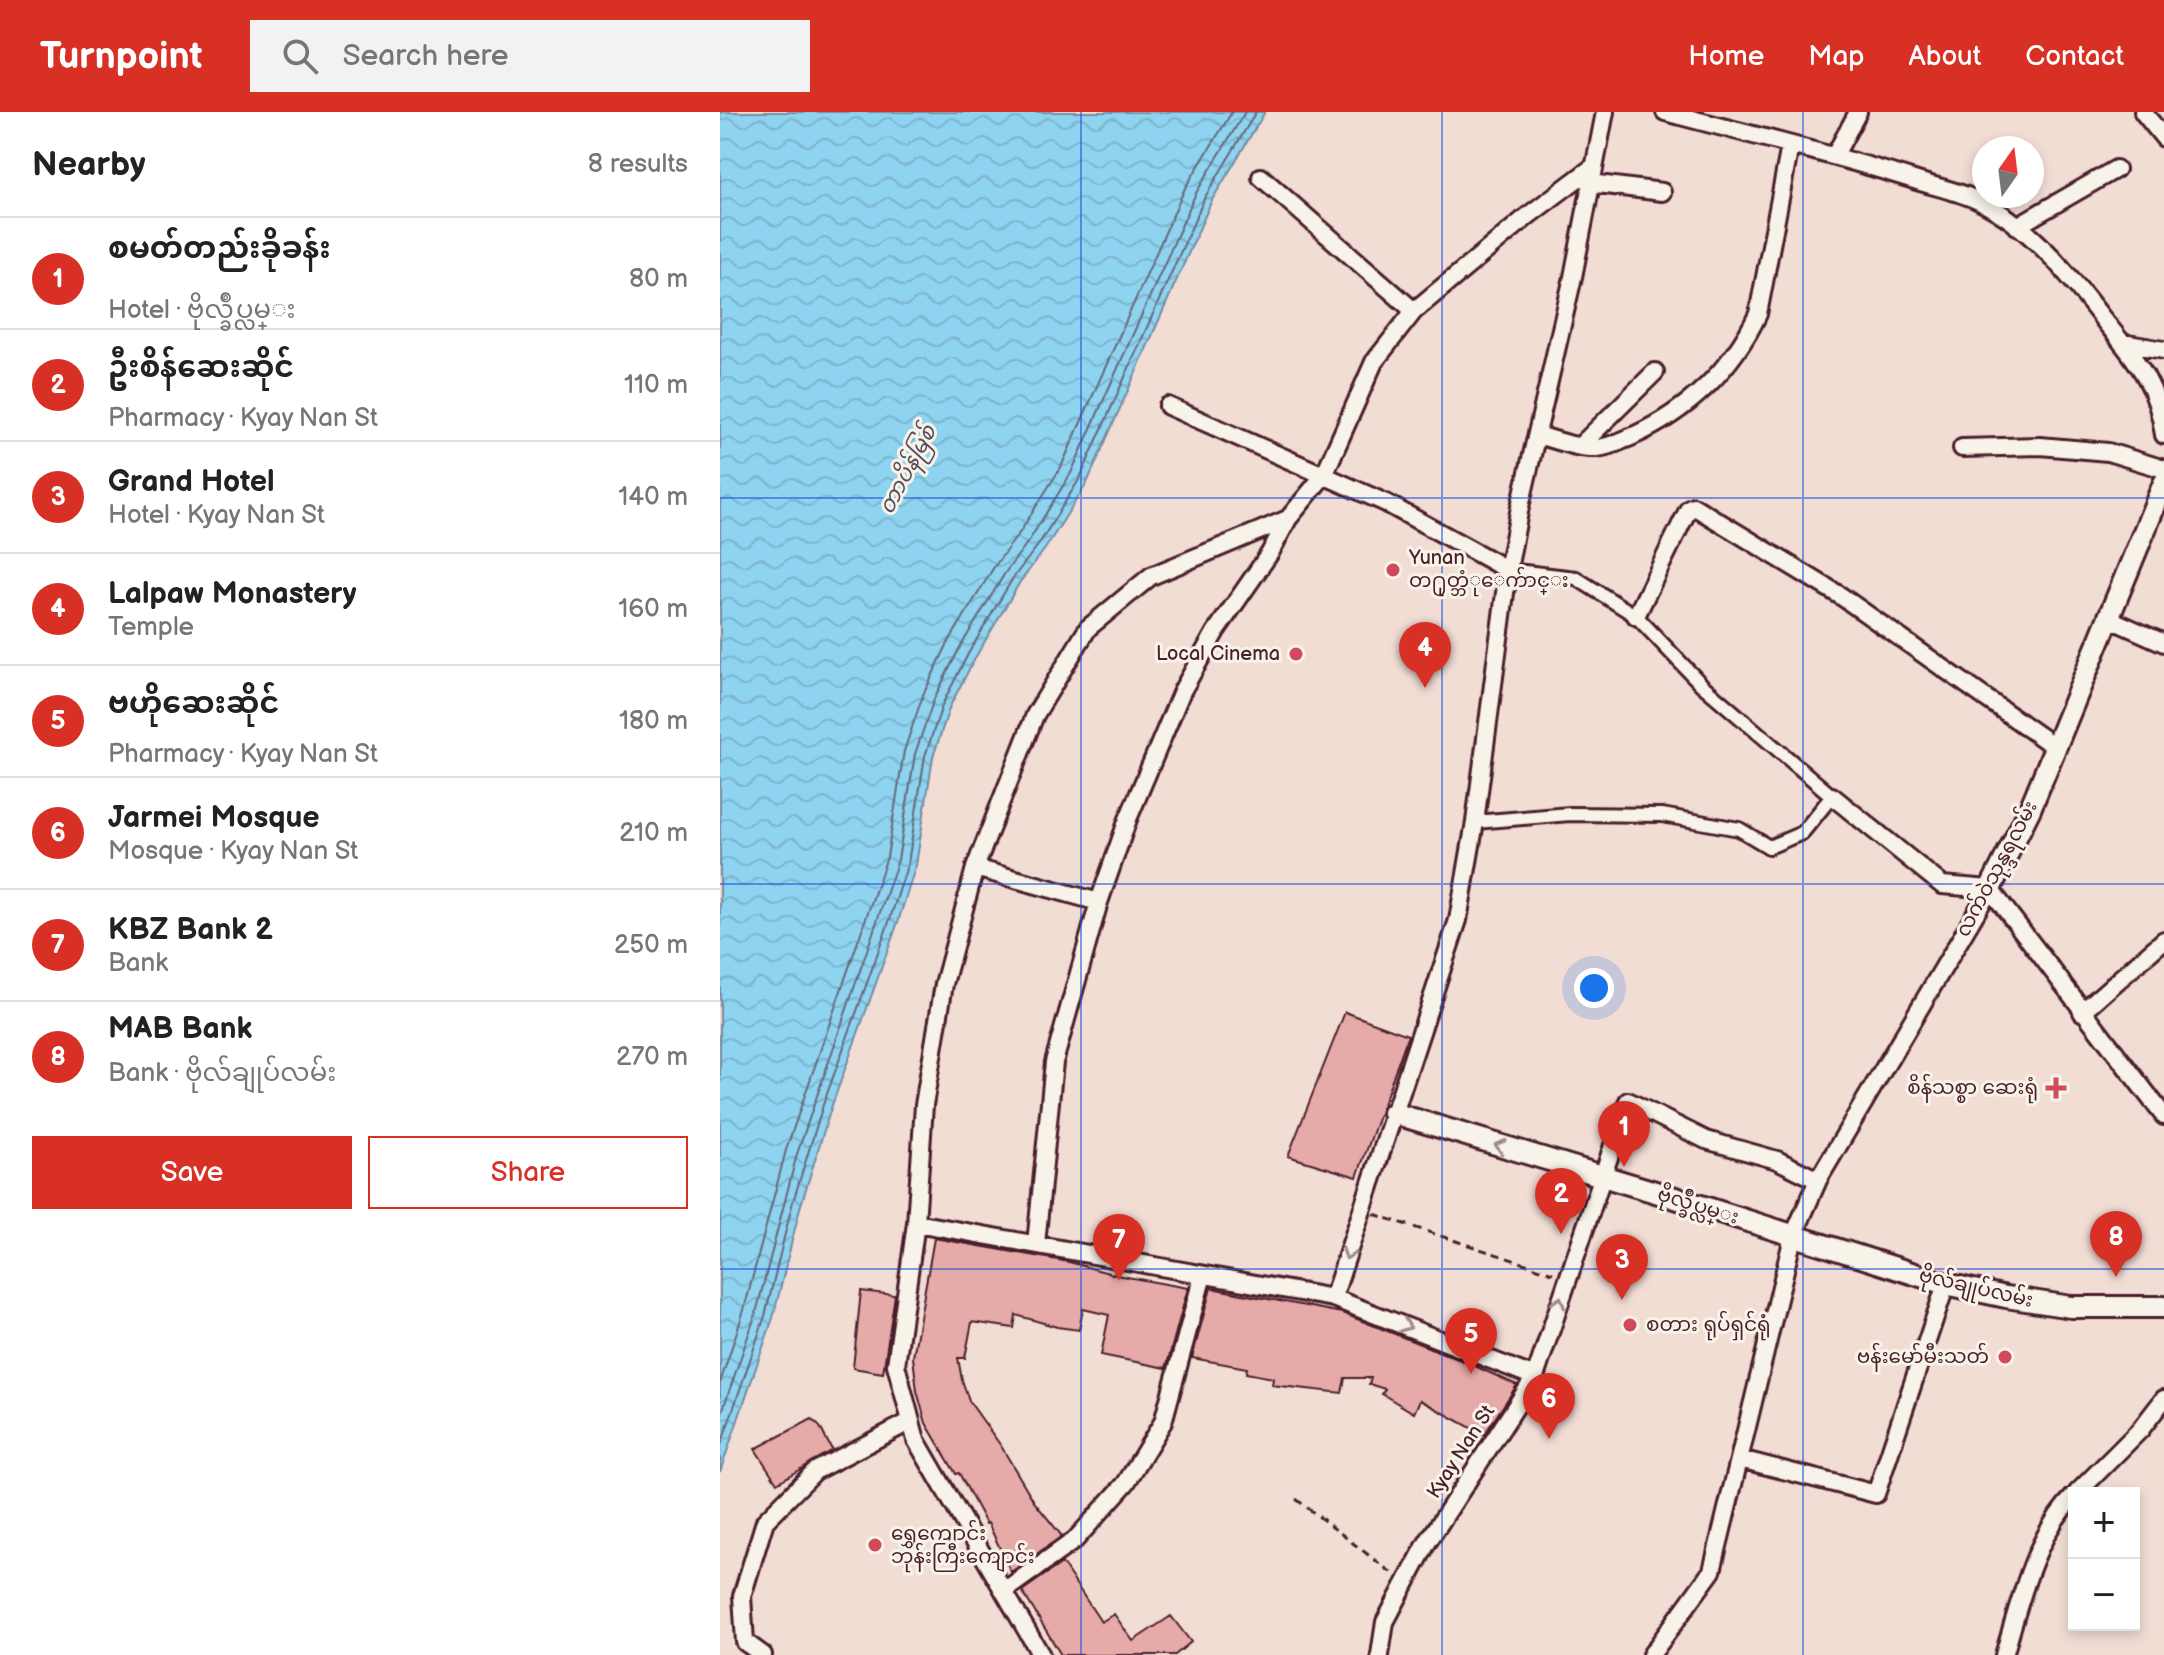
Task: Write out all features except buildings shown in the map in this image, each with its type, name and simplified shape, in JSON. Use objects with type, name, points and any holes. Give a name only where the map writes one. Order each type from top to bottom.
[{"type":"street","points":[[1333,1298],[1458,920],[1475,822],[1508,570],[1526,471],[1573,277],[1605,112]]},
{"type":"street","points":[[1665,112],[1835,155],[1981,202],[2017,226],[2060,264],[2147,375],[2161,410],[2164,435]]},
{"type":"street","points":[[1835,155],[1858,112]]},
{"type":"street","points":[[2143,112],[2164,138]]},
{"type":"street","points":[[1537,435],[1590,448],[1612,445],[1650,430],[1669,418],[1715,379],[1747,338],[1758,314],[1790,146]]},
{"type":"street","points":[[2017,226],[2116,169]]},
{"type":"street","points":[[1591,175],[1662,192]]},
{"type":"street","points":[[1036,1244],[1054,1062],[1099,902],[1128,819],[1182,691],[1216,631],[1270,553],[1288,519],[1324,475],[1374,362],[1414,311],[1591,175]]},
{"type":"street","points":[[1261,177],[1414,311]]},
{"type":"street","points":[[2122,343],[2164,350]]},
{"type":"street","points":[[1580,446],[1655,372]]},
{"type":"street","points":[[1168,406],[1386,503],[1508,570],[1576,578],[1636,616],[1702,685],[1942,885],[1990,889],[2164,1116]]},
{"type":"street","points":[[1962,448],[2040,446],[2094,451],[2164,469]]},
{"type":"street","name":"လက်ဝဲသုန္ဒရလမ်း","points":[[1651,1655],[1712,1571],[1793,1237],[1818,1180],[1990,889],[2030,809],[2164,483]]},
{"type":"street","points":[[1636,616],[1689,508],[1693,506],[1841,596],[2055,747]]},
{"type":"street","points":[[1041,1655],[916,1440],[896,1365],[916,1223],[926,1090],[944,984],[975,868],[1035,715],[1088,628],[1151,576],[1288,519]]},
{"type":"street","points":[[2110,619],[2164,643]]},
{"type":"street","points":[[1475,822],[1570,814],[1662,815],[1739,829],[1769,847],[1802,833],[1832,796]]},
{"type":"street","points":[[975,868],[1099,902]]},
{"type":"street","points":[[2082,1012],[2164,940]]},
{"type":"street","name":"Kyay Nan St","points":[[1380,1655],[1385,1622],[1427,1543],[1465,1480],[1535,1377],[1628,1101],[1706,1140],[1777,1160],[1818,1180]]},
{"type":"street","points":[[1393,1113],[1602,1177]]},
{"type":"street","name":"ဗိုလ္ခ်ဳပ္လမ္း","points":[[1602,1177],[1793,1237]]},
{"type":"street","points":[[916,1223],[1333,1298],[1535,1377]]},
{"type":"street","name":"ဗိုလ်ချုပ်လမ်း","points":[[1793,1237],[1946,1284],[2006,1297],[2071,1307],[2164,1307]]},
{"type":"street","points":[[1004,1591],[1075,1540],[1126,1483],[1163,1422],[1203,1275]]},
{"type":"street","points":[[1740,1459],[1876,1494],[1946,1284]]},
{"type":"street","points":[[2084,1487],[2140,1430],[2164,1399]]},
{"type":"street","points":[[763,1655],[745,1649],[742,1596],[765,1521],[815,1471],[911,1421]]},
{"type":"street","points":[[2004,1655],[2033,1565],[2057,1513],[2068,1503]]},
{"type":"path","points":[[1363,1210],[1567,1278]]},
{"type":"path","points":[[1296,1499],[1406,1583]]},
{"type":"water","name":"တာပိန်မြစ်","points":[[720,112],[1265,112],[1212,200],[1087,483],[1020,582],[950,706],[933,757],[916,865],[831,1108],[800,1208],[773,1318],[720,1472]]},
{"type":"place","name":"Yunan တ႐ုတ္ဘံုေက်ာင္း","points":[[1393,570]]},
{"type":"place","name":"Local Cinema","points":[[1296,654]]},
{"type":"place","name":"Lalpaw Monastery","points":[[1425,688]]},
{"type":"place","name":"စိန်သစ္စာ ဆေးရုံ","points":[[2056,1088]]},
{"type":"place","name":"စမတ်တည်းခိုခန်း","points":[[1624,1167]]},
{"type":"place","name":"ဦးစိန်ဆေးဆိုင်","points":[[1561,1234]]},
{"type":"place","name":"MAB Bank","points":[[2116,1277]]},
{"type":"place","name":"KBZ Bank 2","points":[[1119,1280]]},
{"type":"place","name":"Grand Hotel","points":[[1622,1300]]},
{"type":"place","name":"စတား ရုပ်ရှင်ရုံ","points":[[1630,1325]]},
{"type":"place","name":"ဗန်းမော်မီးသတ်","points":[[2005,1357]]},
{"type":"place","name":"ဗဟိုဆေးဆိုင်","points":[[1471,1374]]},
{"type":"place","name":"Jarmei Mosque","points":[[1549,1439]]},
{"type":"place","name":"ရွှေကျောင်း ဘုန်းကြီးကျောင်း","points":[[875,1545]]}]
